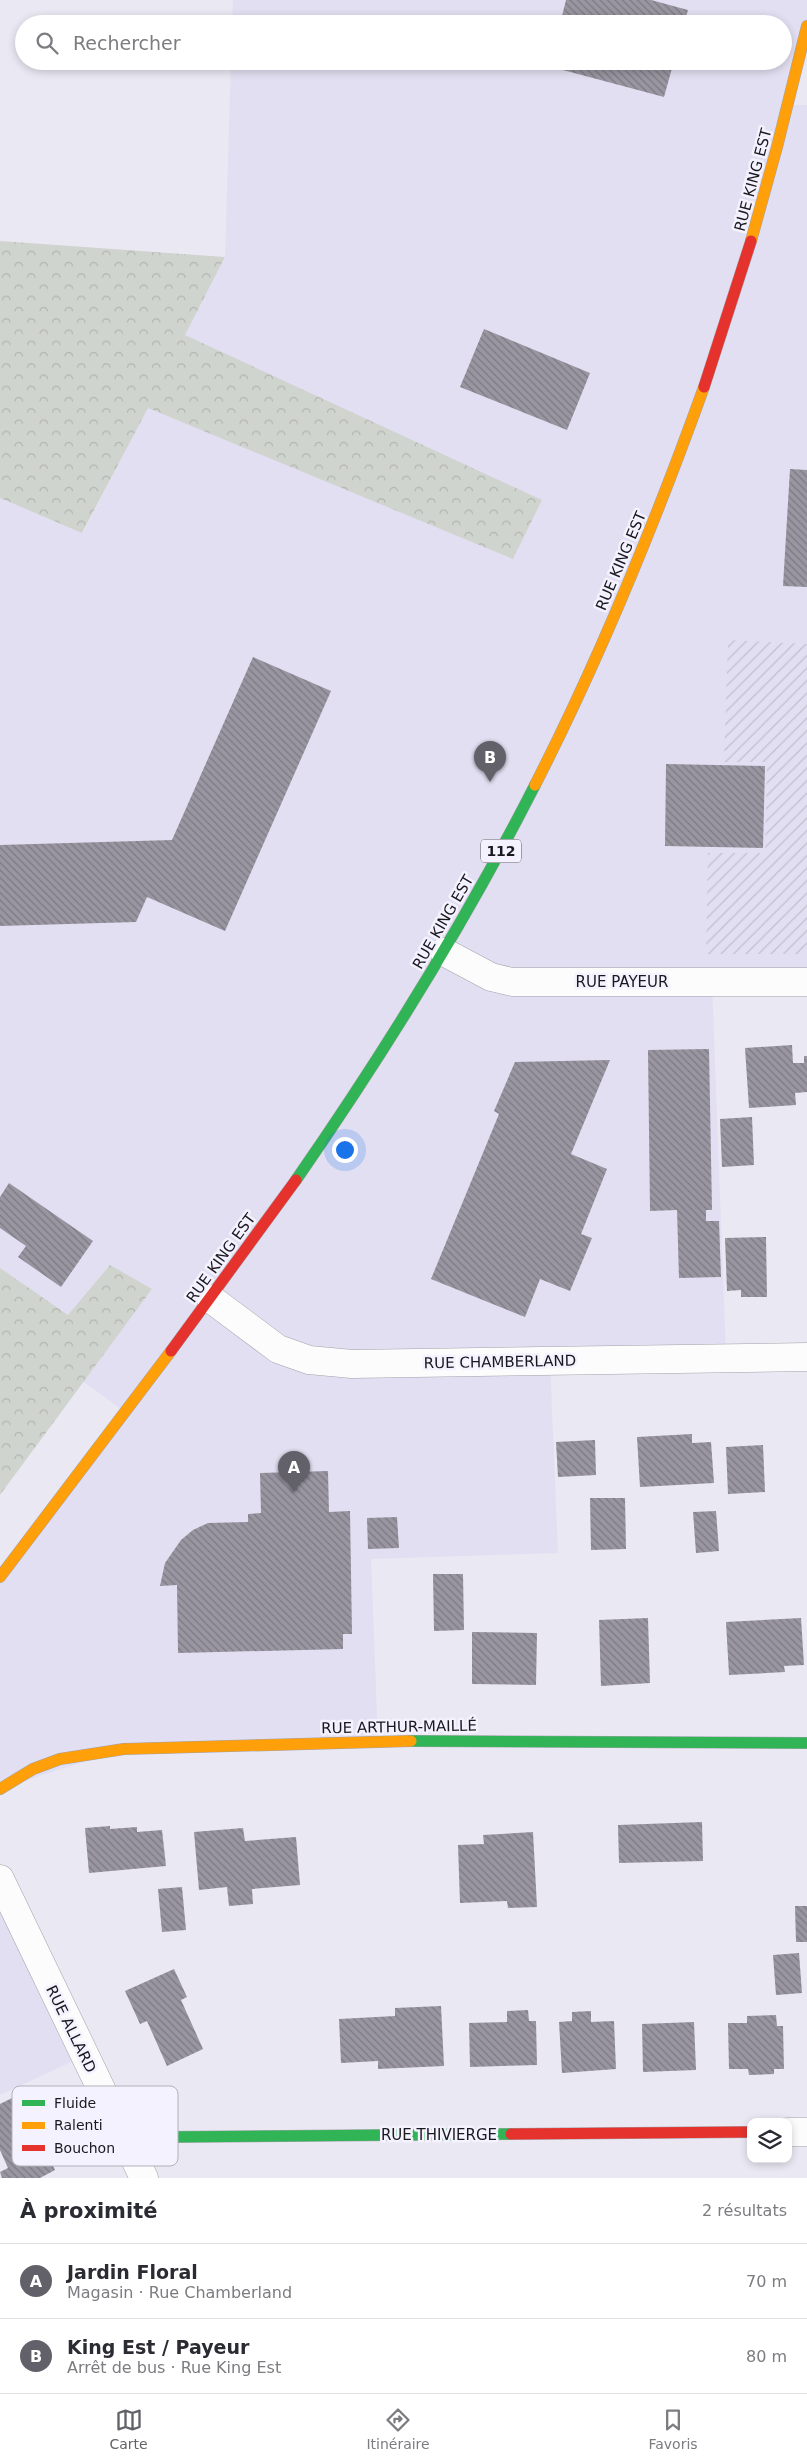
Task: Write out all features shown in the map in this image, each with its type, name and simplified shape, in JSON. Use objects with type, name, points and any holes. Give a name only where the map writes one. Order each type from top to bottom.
[{"type":"main road","name":"RUE KING EST","points":[[0,1577],[211,1298],[292,1186],[444,952],[496,860],[594,662],[648,540],[730,310],[789,105],[807,26]]},
{"type":"main road","name":"RUE ARTHUR-MAILLÉ","points":[[0,1789],[32,1769],[60,1759],[124,1749],[378,1741],[807,1743]]},
{"type":"main road","name":"RUE THIVIERGE","points":[[178,2137],[747,2132]]},
{"type":"street","name":"RUE PAYEUR","points":[[444,952],[491,977],[512,982],[807,982]]},
{"type":"street","name":"RUE CHAMBERLAND","points":[[211,1298],[278,1349],[309,1360],[352,1364],[807,1357]]},
{"type":"street","name":"RUE ALLARD","points":[[0,1879],[99,2086]]},
{"type":"street","points":[[792,2132],[807,2132]]},
{"type":"street","name":"RUE ALLARD","points":[[138,2166],[144,2178]]},
{"type":"shaded area","points":[[233,0],[807,0],[807,26],[789,105],[807,105],[807,982],[712,982],[726,1357],[550,1361],[558,1553],[371,1559],[378,1741],[123,1749],[0,1789],[0,1577],[125,1412],[0,1321],[0,498],[83,533],[225,257],[231,70],[792,70],[792,15],[232,15]]},
{"type":"shaded area","points":[[728,640],[807,644],[807,954],[706,954],[708,853],[765,853],[767,762],[724,762]]},
{"type":"shaded area","points":[[0,1879],[84,2056],[19,2086],[12,2086],[12,2089],[0,2095]]},
{"type":"green space","points":[[0,241],[225,257],[185,335],[542,500],[513,559],[148,408],[82,533],[0,498]]},
{"type":"green space","points":[[110,1265],[152,1289],[0,1495],[0,1268],[68,1315]]},
{"type":"building","points":[[566,0],[651,0],[688,10],[687,15],[562,15]]},
{"type":"building","points":[[563,70],[672,70],[664,97]]},
{"type":"building","points":[[484,329],[590,373],[567,430],[460,387]]},
{"type":"building","points":[[790,469],[807,470],[807,587],[783,586]]},
{"type":"building","points":[[253,657],[331,691],[225,931],[147,897],[136,922],[0,926],[0,845],[172,840]]},
{"type":"building","points":[[666,764],[765,766],[763,848],[665,846]]},
{"type":"building","points":[[792,1045],[793,1063],[804,1063],[804,1056],[807,1056],[807,1092],[795,1093],[796,1105],[749,1108],[745,1048]]},
{"type":"building","points":[[709,1049],[712,1210],[706,1210],[706,1221],[719,1221],[721,1277],[679,1278],[677,1210],[650,1211],[648,1050]]},
{"type":"building","points":[[610,1060],[571,1154],[607,1169],[581,1234],[592,1238],[570,1291],[540,1279],[525,1317],[431,1279],[499,1114],[494,1111],[515,1062]]},
{"type":"building","points":[[752,1117],[754,1165],[722,1167],[720,1119]]},
{"type":"building","points":[[9,1183],[93,1241],[61,1287],[18,1257],[26,1246],[0,1228],[0,1197]]},
{"type":"building","points":[[766,1237],[767,1297],[741,1297],[741,1290],[727,1291],[725,1238]]},
{"type":"building","points":[[692,1434],[692,1443],[711,1442],[714,1483],[640,1487],[637,1437]]},
{"type":"building","points":[[595,1440],[596,1475],[558,1477],[556,1442]]},
{"type":"building","points":[[763,1445],[765,1492],[728,1494],[726,1447]]},
{"type":"building","points":[[328,1471],[329,1512],[350,1511],[352,1634],[343,1634],[343,1649],[178,1653],[177,1585],[160,1586],[165,1563],[181,1540],[193,1530],[208,1523],[248,1522],[248,1514],[261,1513],[260,1473]]},
{"type":"building","points":[[590,1498],[625,1498],[626,1549],[591,1550]]},
{"type":"building","points":[[716,1511],[719,1551],[696,1553],[693,1512]]},
{"type":"building","points":[[397,1517],[399,1548],[368,1549],[367,1518]]},
{"type":"building","points":[[433,1574],[463,1574],[464,1630],[434,1631]]},
{"type":"building","points":[[648,1618],[650,1683],[601,1686],[599,1620]]},
{"type":"building","points":[[801,1618],[804,1665],[784,1666],[785,1672],[729,1675],[726,1622]]},
{"type":"building","points":[[472,1632],[537,1633],[536,1685],[472,1684]]},
{"type":"building","points":[[702,1822],[703,1861],[619,1863],[618,1825]]},
{"type":"building","points":[[110,1826],[110,1829],[137,1827],[137,1832],[162,1830],[166,1866],[89,1873],[85,1828]]},
{"type":"building","points":[[243,1828],[245,1841],[296,1837],[300,1885],[252,1889],[253,1904],[229,1906],[227,1887],[199,1890],[194,1832]]},
{"type":"building","points":[[533,1832],[537,1907],[508,1908],[507,1901],[460,1903],[458,1845],[484,1844],[483,1835]]},
{"type":"building","points":[[182,1887],[186,1930],[162,1932],[158,1889]]},
{"type":"building","points":[[795,1906],[807,1906],[807,1942],[796,1942]]},
{"type":"building","points":[[799,1953],[802,1993],[776,1995],[773,1955]]},
{"type":"building","points":[[174,1969],[187,1997],[181,2000],[203,2049],[167,2066],[147,2021],[140,2024],[125,1991]]},
{"type":"building","points":[[441,2006],[444,2066],[378,2069],[378,2061],[341,2063],[339,2019],[395,2016],[395,2008]]},
{"type":"building","points":[[528,2010],[529,2021],[536,2021],[537,2065],[470,2067],[469,2023],[507,2022],[507,2011]]},
{"type":"building","points":[[591,2011],[591,2022],[614,2021],[616,2069],[562,2073],[559,2022],[572,2021],[572,2012]]},
{"type":"building","points":[[776,2015],[777,2026],[783,2026],[784,2069],[774,2069],[774,2074],[749,2075],[748,2069],[729,2069],[728,2023],[747,2023],[747,2016]]},
{"type":"building","points":[[694,2022],[696,2070],[643,2072],[642,2024]]},
{"type":"building","points":[[12,2098],[12,2166],[53,2166],[55,2170],[40,2178],[2,2178],[0,2172],[8,2168],[0,2150],[0,2104]]},
{"type":"traffic: fast","points":[[296,1180],[361,1084],[422,987],[480,887],[535,785]]},
{"type":"traffic: fast","points":[[411,1741],[807,1743]]},
{"type":"traffic: fast","points":[[178,2137],[511,2134]]},
{"type":"traffic: slow","points":[[751,241],[807,26]]},
{"type":"traffic: slow","points":[[535,785],[582,688],[626,589],[704,387]]},
{"type":"traffic: slow","points":[[0,1577],[171,1351]]},
{"type":"traffic: slow","points":[[0,1789],[33,1769],[60,1759],[124,1749],[411,1741]]},
{"type":"traffic: jam","points":[[704,387],[751,241]]},
{"type":"traffic: jam","points":[[171,1351],[296,1180]]},
{"type":"traffic: jam","points":[[511,2134],[747,2132]]},
{"type":"place","name":"King Est / Payeur","points":[[490,782]]},
{"type":"place","name":"Jardin Floral","points":[[294,1492]]}]
